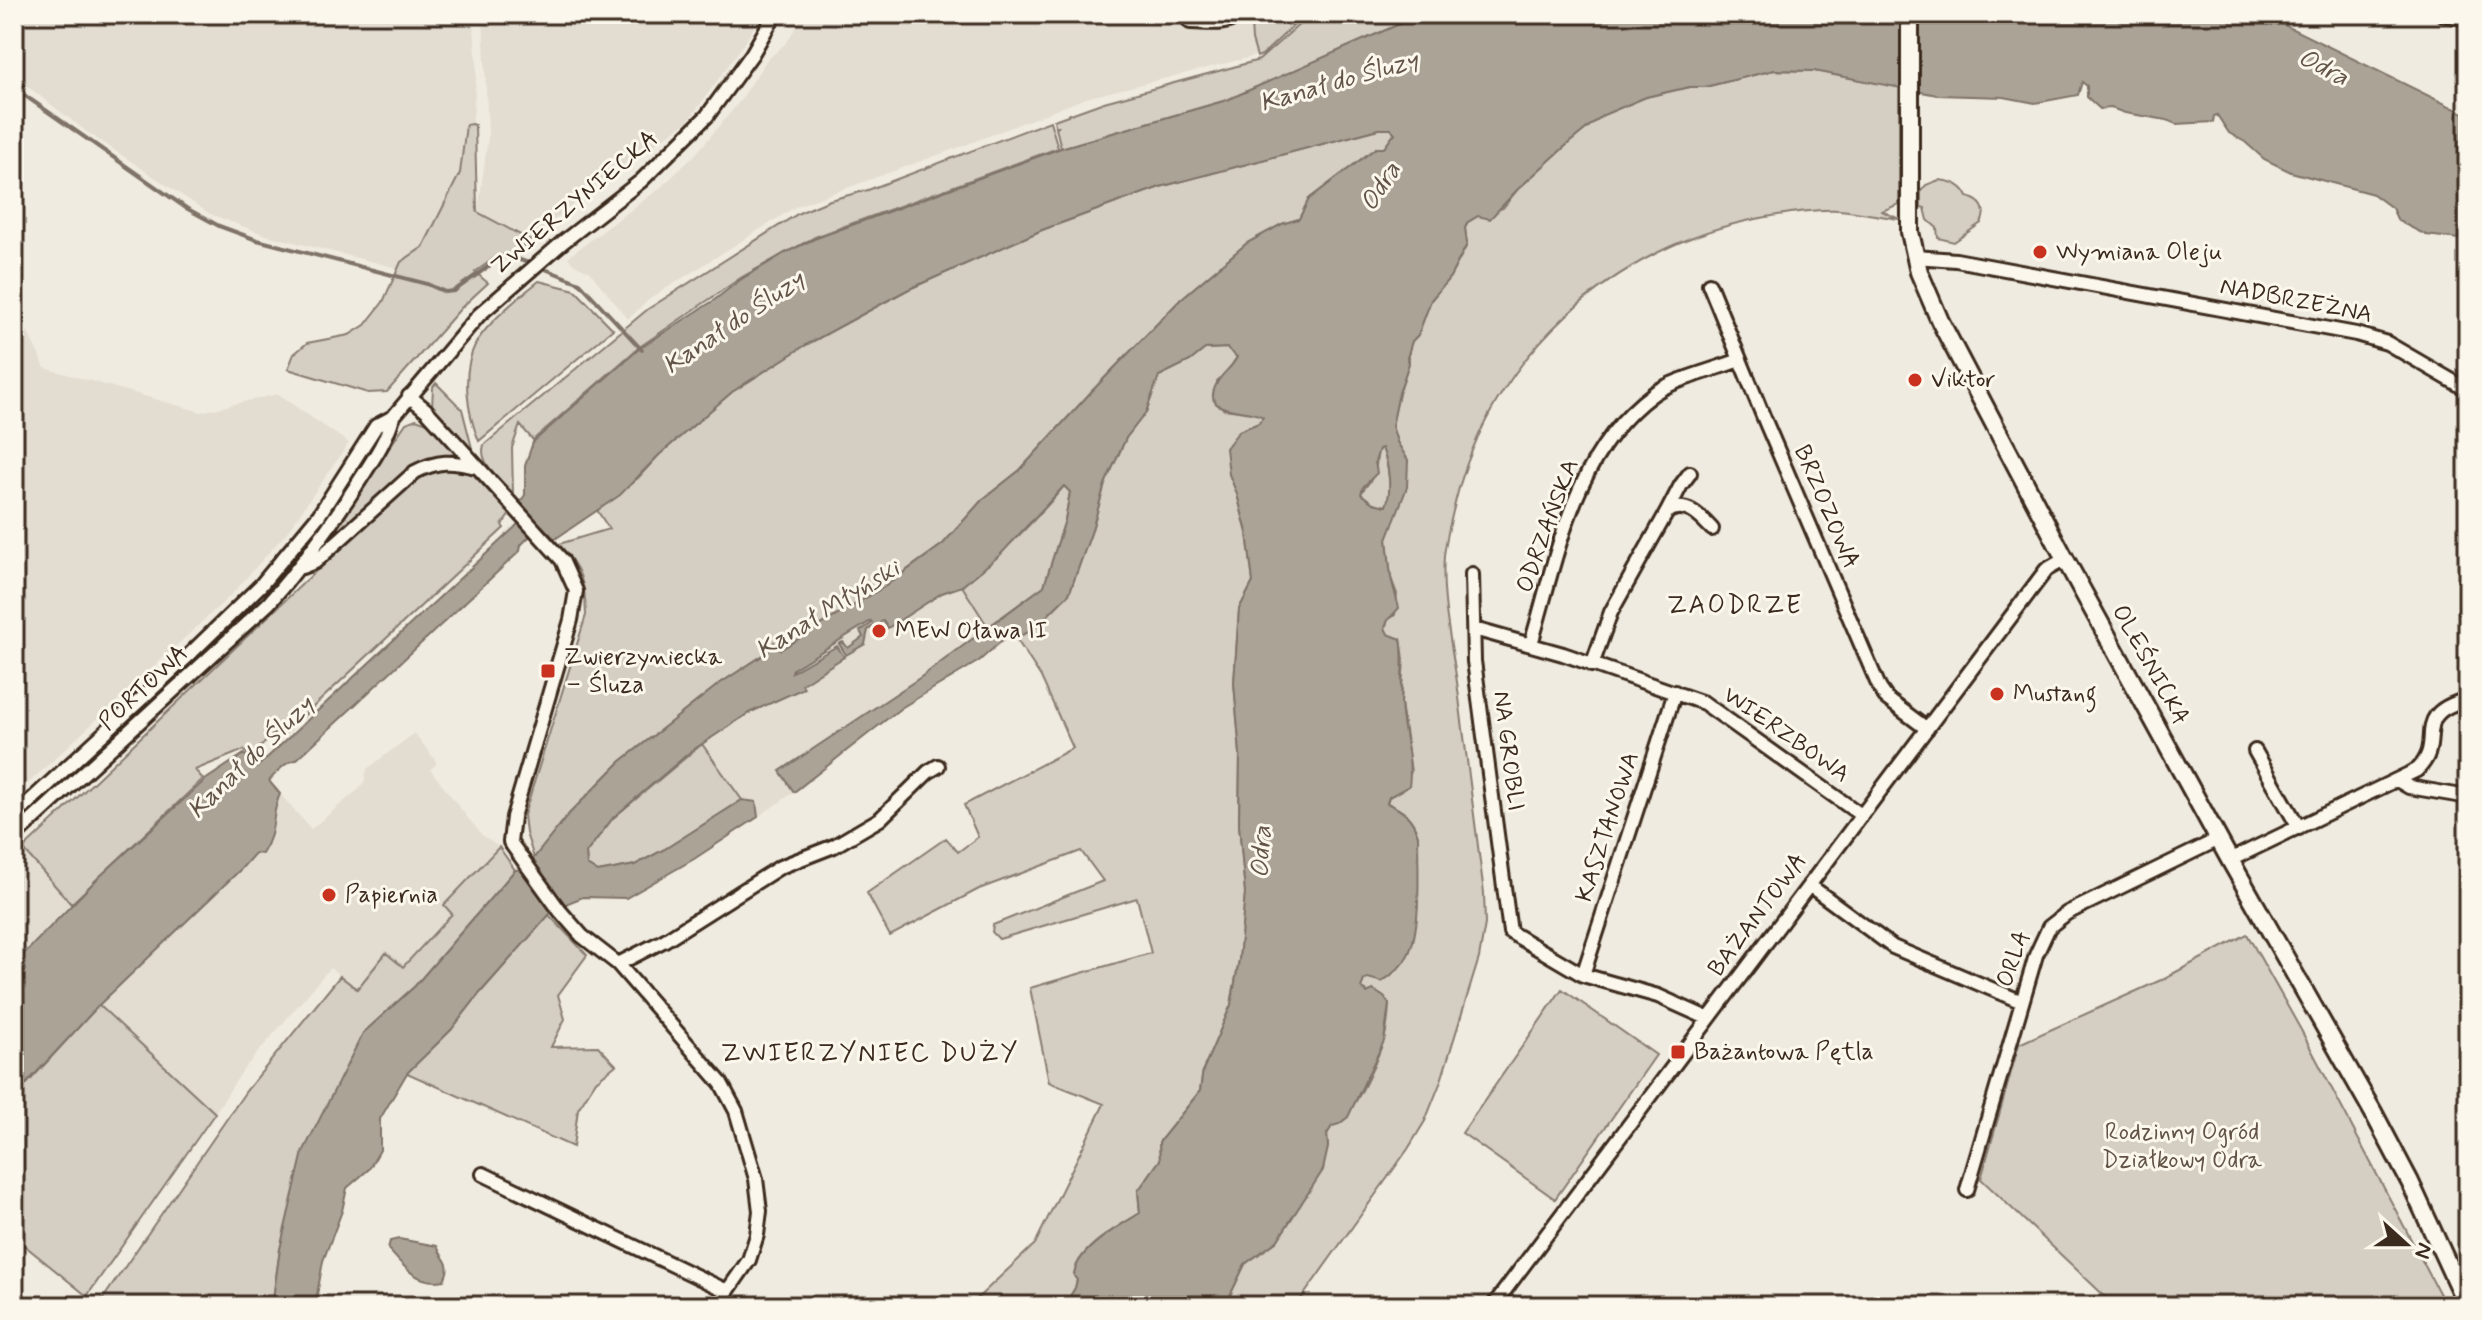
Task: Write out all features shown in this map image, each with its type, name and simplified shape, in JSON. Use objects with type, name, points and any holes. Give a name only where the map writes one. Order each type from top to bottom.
[{"type":"main road","name":"OLEŚNICKA","points":[[1910,14],[1910,232],[1915,257],[1940,321],[2065,559],[2373,1112],[2467,1306]]},
{"type":"street","name":"ZWIERZYNIECKA","points":[[393,417],[479,315],[563,242],[641,181],[707,116],[752,54],[775,14]]},
{"type":"street","points":[[1190,22],[1227,22],[1240,14]]},
{"type":"street","points":[[2442,14],[2468,19]]},
{"type":"street","name":"NADBRZEŻNA","points":[[1915,257],[1956,260],[2356,334],[2407,352],[2468,390]]},
{"type":"street","name":"BRZOZOWA","points":[[1709,284],[1883,695],[1927,729]]},
{"type":"street","name":"ODRZAŃSKA","points":[[1531,644],[1569,519],[1604,443],[1654,393],[1739,360]]},
{"type":"street","points":[[409,396],[426,410],[562,560],[576,591],[571,620],[513,817],[510,842],[560,911],[582,936],[618,964],[721,1083],[736,1111],[756,1179],[760,1211],[749,1260],[717,1306]]},
{"type":"street","name":"PORTOWA","points":[[14,816],[189,655],[286,557],[319,515],[376,426],[393,417]]},
{"type":"street","name":"PORTOWA","points":[[14,837],[269,603],[339,513],[387,439],[393,417]]},
{"type":"street","points":[[286,557],[300,567],[315,562],[415,472],[431,464],[453,461],[476,467]]},
{"type":"street","points":[[1592,665],[1611,612],[1690,473]]},
{"type":"street","points":[[1667,512],[1674,507],[1684,507],[1712,529]]},
{"type":"street","name":"BAŻANTOWA","points":[[1493,1306],[2046,570],[2065,559]]},
{"type":"street","name":"NA GROBLI","points":[[1472,574],[1474,661],[1510,932],[1583,975]]},
{"type":"street","name":"WIERZBOWA","points":[[1474,629],[1531,644],[1704,703],[1861,815]]},
{"type":"street","name":"KASZTANOWA","points":[[1583,975],[1675,692]]},
{"type":"street","points":[[2230,860],[2417,770],[2425,760],[2436,714],[2441,708],[2468,699]]},
{"type":"street","points":[[2255,751],[2299,828]]},
{"type":"street","points":[[618,964],[665,940],[780,867],[834,846],[880,819],[938,766]]},
{"type":"street","points":[[2397,780],[2409,787],[2468,797]]},
{"type":"street","name":"ORLA","points":[[1967,1190],[2036,955],[2049,927],[2056,920],[2219,839]]},
{"type":"street","points":[[1809,885],[1893,947],[2022,1002]]},
{"type":"street","points":[[1583,975],[1658,996],[1707,1018]]},
{"type":"street","points":[[483,1174],[727,1291]]},
{"type":"shaded area","points":[[14,14],[473,14],[477,65],[469,170],[421,274],[266,235],[210,214],[87,132],[14,76]]},
{"type":"shaded area","points":[[483,14],[761,14],[746,41],[688,121],[606,177],[531,239],[478,211],[488,137]]},
{"type":"shaded area","points":[[804,14],[1296,14],[1259,55],[1086,98],[797,206],[651,298],[628,319],[589,271],[572,263],[568,257],[659,189],[694,156],[740,101],[766,61],[787,42]]},
{"type":"shaded area","points":[[14,303],[45,368],[201,412],[277,394],[349,443],[287,532],[232,594],[21,790],[14,786]]},
{"type":"shaded area","points":[[962,586],[988,627],[921,677],[780,770],[794,792],[758,817],[758,806],[742,800],[702,744],[749,713],[803,689],[801,684],[844,657],[837,646],[791,672],[793,669],[870,621],[868,630],[883,621],[888,628],[942,593]],"holes":[[[868,630],[865,644],[846,655],[847,648],[864,637]]]},
{"type":"shaded area","points":[[413,734],[436,761],[430,769],[482,835],[499,847],[444,904],[451,914],[402,967],[386,953],[357,989],[330,968],[243,1070],[215,1113],[99,1005],[255,853],[269,843],[280,794],[311,829],[358,790],[367,769]]},
{"type":"shaded area","points":[[23,849],[71,904],[14,962],[14,857]]},
{"type":"green space","points":[[1259,14],[1306,14],[1257,57],[1251,23]]},
{"type":"green space","points":[[1311,14],[1436,14],[1404,22],[1227,100],[1061,148],[1058,126],[1055,126],[1054,120],[1104,102],[1259,60]]},
{"type":"green space","points":[[1774,70],[1814,71],[1899,87],[1899,204],[1882,211],[1899,219],[1839,210],[1790,213],[1707,232],[1656,253],[1609,281],[1566,316],[1529,355],[1497,400],[1472,450],[1455,503],[1443,572],[1484,893],[1485,924],[1479,958],[1441,1081],[1425,1121],[1296,1306],[1225,1306],[1245,1264],[1277,1241],[1322,1170],[1328,1147],[1327,1134],[1347,1114],[1375,1063],[1386,1033],[1389,1004],[1360,988],[1364,980],[1414,937],[1418,836],[1407,816],[1387,803],[1388,797],[1400,790],[1411,772],[1401,703],[1404,659],[1401,639],[1387,634],[1385,628],[1388,620],[1395,615],[1397,594],[1391,578],[1387,539],[1408,461],[1392,426],[1412,341],[1418,335],[1431,300],[1450,277],[1467,245],[1465,228],[1468,222],[1503,208],[1518,189],[1603,115],[1646,97]]},
{"type":"green space","points":[[1050,121],[1058,148],[815,237],[742,277],[638,348],[533,440],[520,425],[512,448],[513,493],[487,465],[484,445],[648,309],[799,213]]},
{"type":"green space","points":[[466,125],[475,125],[477,212],[530,240],[513,255],[499,255],[475,272],[488,283],[461,308],[387,392],[368,393],[288,369],[294,354],[307,343],[349,335],[365,325],[383,302],[401,262],[423,247],[460,173]]},
{"type":"green space","points":[[1379,129],[1391,129],[1395,133],[1384,148],[1376,148],[1309,199],[1299,219],[1282,224],[1247,243],[1181,299],[1020,470],[982,500],[943,544],[883,587],[780,650],[774,643],[768,652],[719,684],[620,762],[569,814],[534,858],[524,815],[586,615],[580,576],[559,544],[609,529],[597,510],[638,478],[659,455],[732,392],[804,346],[907,290],[1042,230],[1160,187]]},
{"type":"green space","points":[[1939,180],[1960,187],[1968,197],[1980,203],[1983,210],[1981,223],[1954,242],[1938,238],[1937,228],[1928,220],[1925,208],[1921,207],[1921,191],[1926,185]]},
{"type":"green space","points":[[539,281],[575,290],[613,329],[479,441],[467,392],[471,354],[488,327]]},
{"type":"green space","points":[[1228,348],[1237,357],[1226,374],[1217,381],[1223,409],[1258,413],[1263,417],[1259,423],[1239,431],[1229,474],[1247,533],[1253,582],[1239,609],[1234,683],[1245,893],[1231,1005],[1203,1070],[1200,1091],[1159,1142],[1160,1160],[1138,1191],[1140,1213],[1100,1239],[1082,1257],[1076,1266],[1075,1288],[1064,1306],[969,1306],[1035,1244],[1104,1104],[1049,1082],[1030,988],[1151,953],[1137,898],[999,939],[992,932],[993,925],[1103,881],[1081,851],[979,889],[890,936],[867,893],[946,838],[958,852],[978,837],[964,805],[1073,748],[1041,677],[1012,632],[1033,630],[1069,594],[1105,484],[1126,438],[1146,412],[1159,376],[1190,361],[1205,349]]},
{"type":"green space","points":[[436,383],[462,409],[472,448],[470,451],[432,408]]},
{"type":"green space","points":[[416,419],[430,424],[455,450],[454,454],[430,459],[320,550],[406,423]]},
{"type":"green space","points":[[1383,448],[1389,486],[1386,507],[1373,503],[1361,494],[1375,473],[1379,449]]},
{"type":"green space","points":[[447,466],[471,472],[510,514],[502,525],[504,528],[280,738],[275,733],[252,755],[244,750],[195,770],[203,779],[71,904],[23,849],[413,479],[428,470]]},
{"type":"green space","points":[[1064,486],[1070,492],[1065,520],[1044,586],[988,627],[962,586],[1015,539]]},
{"type":"green space","points":[[288,566],[277,587],[256,609],[31,814],[28,813]]},
{"type":"green space","points":[[702,744],[742,800],[635,865],[598,872],[587,865],[586,853],[613,818]]},
{"type":"green space","points":[[499,847],[515,870],[415,986],[363,1033],[280,1249],[272,1306],[98,1306],[246,1091],[340,976],[357,989],[386,953],[403,967],[452,914],[444,905]]},
{"type":"green space","points":[[549,915],[587,955],[558,995],[565,1019],[551,1047],[598,1046],[616,1065],[596,1081],[578,1109],[573,1147],[407,1073],[451,1030]]},
{"type":"green space","name":"Rodzinny Ogród Działkowy Odra","points":[[2247,934],[2446,1306],[2115,1306],[1981,1179],[2019,1044],[2161,980]]},
{"type":"green space","points":[[1562,989],[1656,1055],[1555,1199],[1462,1133]]},
{"type":"green space","points":[[99,1005],[215,1113],[87,1296],[14,1237],[14,1098]]},
{"type":"water","points":[[1436,14],[2262,14],[2468,115],[2468,240],[2426,235],[2398,221],[2392,208],[2373,194],[2291,172],[2264,159],[2229,133],[2217,115],[2213,122],[2176,124],[2111,108],[2100,109],[2087,97],[2087,86],[2082,82],[2078,95],[2035,103],[2004,97],[1937,95],[1814,71],[1774,70],[1646,97],[1603,115],[1518,189],[1490,219],[1478,216],[1468,222],[1465,228],[1467,244],[1450,277],[1431,300],[1418,335],[1412,341],[1392,426],[1408,460],[1407,487],[1387,539],[1391,578],[1399,608],[1385,628],[1388,634],[1401,639],[1401,703],[1410,776],[1409,786],[1389,797],[1387,803],[1407,816],[1418,836],[1418,897],[1412,943],[1403,962],[1386,979],[1382,982],[1368,978],[1364,980],[1361,988],[1367,993],[1373,990],[1389,1004],[1384,1041],[1348,1117],[1332,1126],[1327,1134],[1328,1147],[1323,1170],[1277,1241],[1245,1264],[1225,1306],[1064,1306],[1075,1288],[1076,1266],[1082,1257],[1100,1240],[1140,1213],[1138,1191],[1160,1160],[1159,1142],[1200,1091],[1203,1070],[1231,1005],[1239,960],[1245,893],[1234,683],[1239,609],[1253,582],[1247,532],[1229,474],[1226,448],[1239,431],[1259,423],[1263,417],[1228,409],[1214,401],[1217,383],[1237,357],[1227,348],[1205,349],[1190,361],[1159,376],[1146,412],[1126,438],[1105,484],[1069,594],[1033,630],[1022,635],[1012,632],[979,661],[901,708],[794,792],[780,771],[921,677],[1044,586],[1065,520],[1070,492],[1064,486],[1000,555],[962,586],[942,593],[888,628],[883,621],[868,630],[865,644],[846,655],[839,644],[843,642],[848,648],[863,637],[860,631],[871,621],[793,669],[792,672],[837,646],[844,657],[802,684],[804,688],[749,713],[690,752],[613,818],[586,853],[587,865],[598,872],[635,865],[742,800],[756,802],[758,817],[626,898],[583,897],[555,908],[451,1030],[407,1073],[380,1119],[380,1150],[369,1169],[347,1188],[342,1211],[323,1261],[315,1306],[272,1306],[280,1249],[303,1152],[363,1033],[415,986],[515,870],[525,869],[569,814],[620,762],[719,684],[768,652],[774,642],[780,650],[884,587],[943,544],[982,500],[1020,470],[1181,299],[1247,243],[1282,224],[1299,219],[1309,199],[1376,148],[1384,148],[1395,133],[1391,129],[1379,129],[1160,187],[1042,230],[907,290],[804,346],[732,392],[659,455],[620,495],[555,539],[541,525],[521,545],[520,551],[296,760],[275,774],[269,781],[280,794],[270,837],[262,854],[255,853],[99,1005],[14,1097],[14,964],[97,879],[205,780],[244,754],[257,767],[514,528],[529,512],[520,502],[525,495],[525,466],[533,442],[640,348],[740,280],[814,239],[1061,148],[1227,100],[1404,22]],"holes":[[[1382,448],[1388,470],[1386,506],[1373,503],[1361,494],[1363,487],[1377,473],[1375,462]]]},
{"type":"water","points":[[399,1239],[437,1246],[447,1266],[444,1280],[426,1280],[405,1268],[388,1249],[390,1241]]},
{"type":"waterway","points":[[14,88],[186,208],[219,226],[257,240],[427,284],[445,292],[454,291],[503,256],[531,264]]},
{"type":"waterway","points":[[540,267],[580,283],[642,350]]},
{"type":"place","name":"Wymiana Oleju","points":[[2040,252]]},
{"type":"place","name":"Viktor","points":[[1915,380]]},
{"type":"place","name":"MEW Oława II","points":[[879,631]]},
{"type":"place","name":"Zwierzyniecka – Śluza","points":[[548,671]]},
{"type":"place","name":"Mustang","points":[[1997,694]]},
{"type":"place","name":"Papiernia","points":[[329,895]]},
{"type":"place","name":"Bażantowa Pętla","points":[[1678,1052]]},
{"type":"district","name":"ZAODRZE","points":[[1735,606]]},
{"type":"district","name":"ZWIERZYNIEC DUŻY","points":[[870,1054]]},
{"type":"water label","name":"Odra","points":[[2323,68]]},
{"type":"water label","name":"Kanał do Śluzy","points":[[1339,82]]},
{"type":"water label","name":"Odra","points":[[1381,187]]},
{"type":"water label","name":"Kanał do Śluzy","points":[[734,323]]},
{"type":"water label","name":"Kanał Młyński","points":[[828,610]]},
{"type":"water label","name":"Kanał do Śluzy","points":[[251,758]]},
{"type":"water label","name":"Odra","points":[[1262,852]]}]
